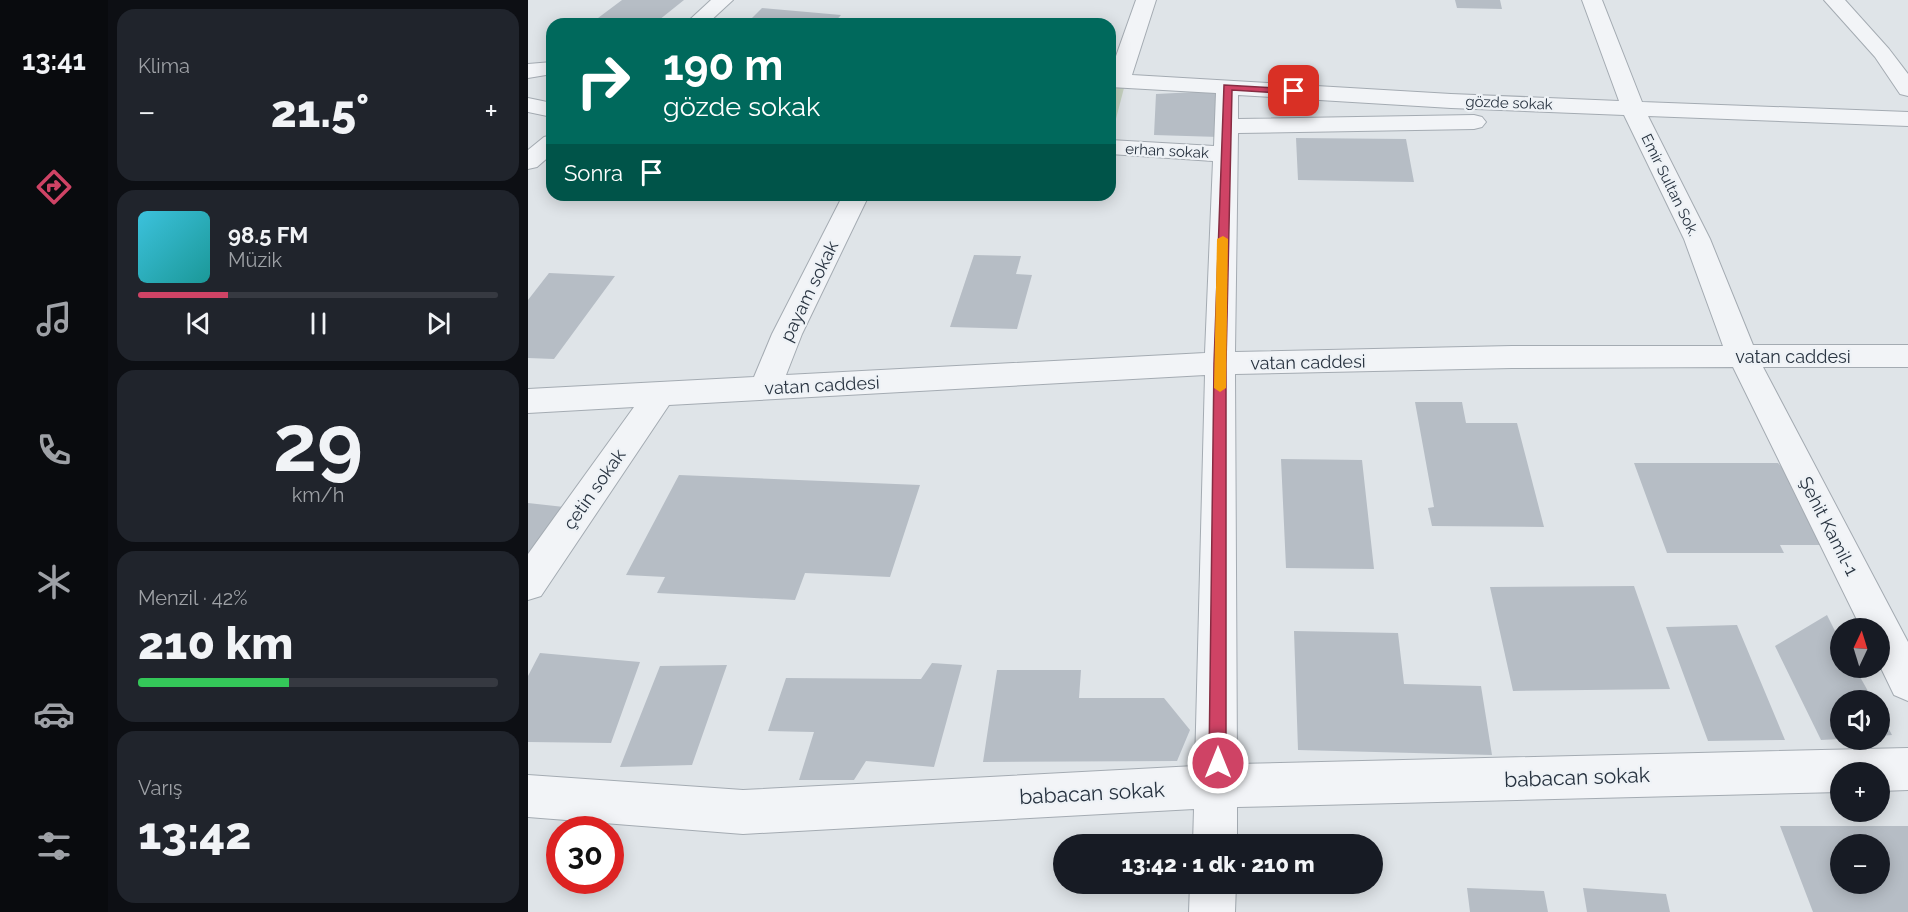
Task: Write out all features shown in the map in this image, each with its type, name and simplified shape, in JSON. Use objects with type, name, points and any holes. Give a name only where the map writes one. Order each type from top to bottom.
[{"type":"street","points":[[702,18],[723,0]]},
{"type":"street","points":[[1116,75],[1146,0]]},
{"type":"street","name":"Emir Sultan Sok.","points":[[1592,0],[1636,114],[1697,239],[1746,363]]},
{"type":"street","points":[[1834,0],[1881,53],[1908,89]]},
{"type":"street","points":[[528,69],[546,68]]},
{"type":"street","name":"gözde sokak","points":[[1116,80],[1636,114],[1908,119]]},
{"type":"street","points":[[1216,834],[1218,786],[1220,364],[1227,87]]},
{"type":"street","points":[[528,105],[546,109]]},
{"type":"street","name":"gözde sokak","points":[[1225,140],[1636,114]]},
{"type":"street","name":"erhan sokak","points":[[1116,147],[1225,140]]},
{"type":"street","name":"payam sokak","points":[[765,388],[788,334],[853,201]]},
{"type":"street","name":"vatan caddesi","points":[[528,401],[1220,364],[1512,357],[1746,363],[1908,356]]},
{"type":"street","name":"Şehit Kamil-1","points":[[1746,363],[1908,682]]},
{"type":"street","name":"çetin sokak","points":[[528,584],[660,394]]},
{"type":"street","name":"babacan sokak","points":[[528,796],[743,812],[1218,786],[1908,769]]},
{"type":"street","points":[[1212,912],[1213,894]]},
{"type":"green space","points":[[1116,88],[1124,88],[1116,119]]},
{"type":"building","points":[[622,0],[684,0],[662,18],[598,18]]},
{"type":"building","points":[[1455,0],[1500,0],[1502,9],[1457,8]]},
{"type":"building","points":[[762,8],[841,15],[838,18],[752,18]]},
{"type":"building","points":[[1216,91],[1219,137],[1154,135],[1156,94]]},
{"type":"building","points":[[1296,138],[1406,139],[1414,182],[1298,180]]},
{"type":"building","points":[[974,255],[1021,256],[1016,274],[1032,275],[1017,329],[950,327]]},
{"type":"building","points":[[549,273],[615,276],[554,359],[528,358],[528,300]]},
{"type":"building","points":[[1415,402],[1462,402],[1466,423],[1517,423],[1544,527],[1432,526],[1428,508],[1434,507]]},
{"type":"building","points":[[1281,459],[1362,460],[1374,569],[1286,568]]},
{"type":"building","points":[[1634,463],[1778,463],[1792,479],[1825,545],[1780,545],[1784,553],[1667,553]]},
{"type":"building","points":[[679,475],[920,485],[890,577],[805,573],[795,600],[657,593],[665,577],[626,575]]},
{"type":"building","points":[[528,503],[573,508],[528,573]]},
{"type":"building","points":[[1634,586],[1670,689],[1513,691],[1490,587]]},
{"type":"building","points":[[1827,615],[1830,621],[1830,678],[1861,678],[1867,690],[1830,690],[1830,740],[1821,740],[1775,646]]},
{"type":"building","points":[[1737,625],[1785,740],[1708,741],[1666,627]]},
{"type":"building","points":[[1294,631],[1398,633],[1404,684],[1481,686],[1492,755],[1298,750]]},
{"type":"building","points":[[540,653],[640,662],[611,743],[528,742],[528,676]]},
{"type":"building","points":[[932,663],[962,665],[934,767],[866,761],[854,780],[799,780],[814,732],[768,731],[786,678],[921,679]]},
{"type":"building","points":[[727,665],[692,765],[620,767],[660,666]]},
{"type":"building","points":[[997,670],[1081,670],[1079,698],[1164,698],[1190,730],[1177,761],[983,762]]},
{"type":"building","points":[[1780,826],[1908,826],[1908,912],[1813,912]]},
{"type":"building","points":[[1467,888],[1544,891],[1548,912],[1470,912]]},
{"type":"building","points":[[1583,888],[1666,894],[1670,912],[1587,912]]},
{"type":"slow traffic","points":[[1220,388],[1223,239]]},
{"type":"route","points":[[1218,763],[1220,364],[1227,87],[1294,91]]}]
